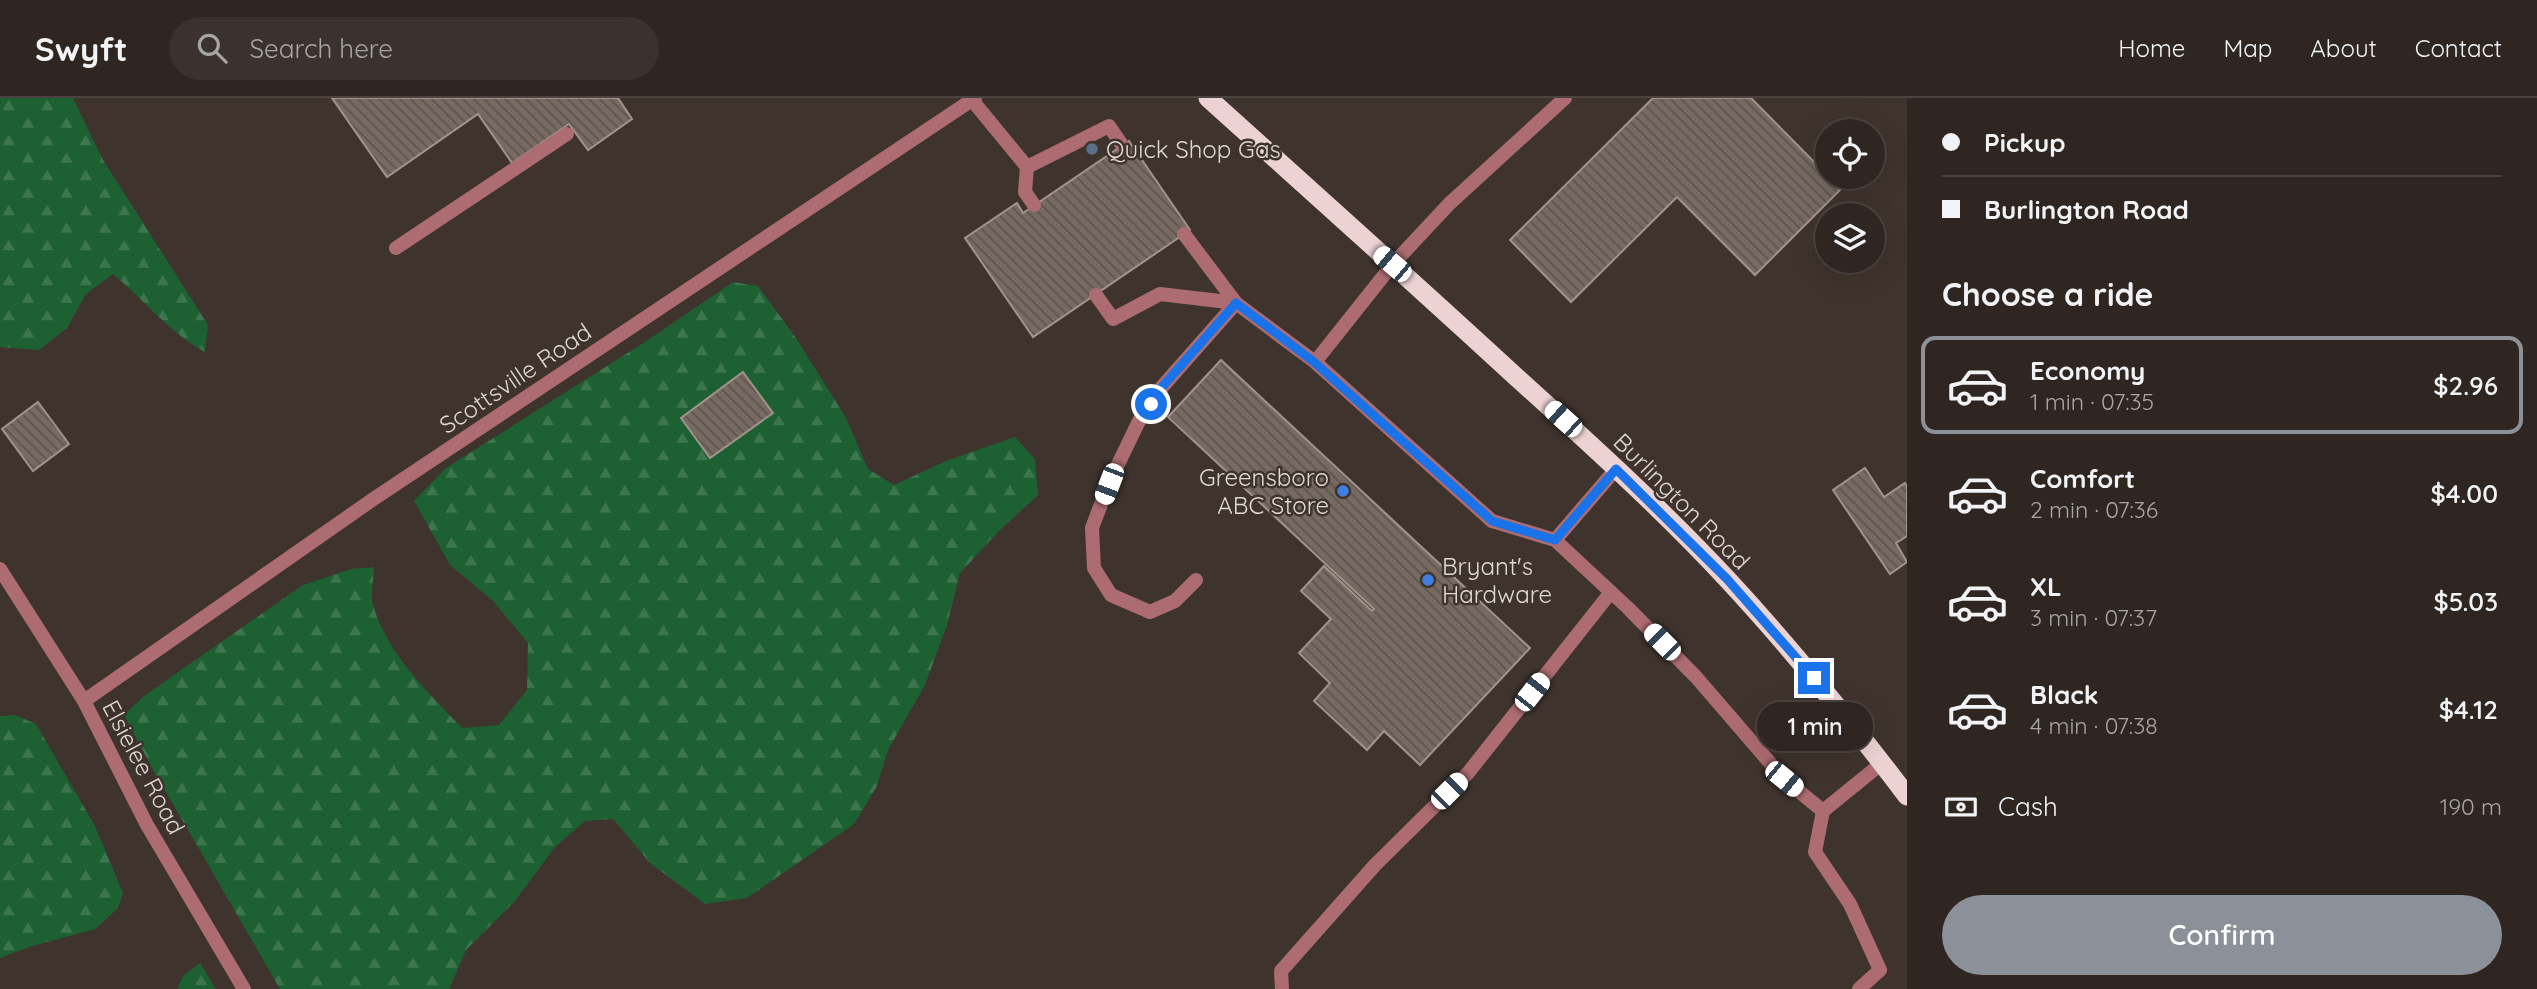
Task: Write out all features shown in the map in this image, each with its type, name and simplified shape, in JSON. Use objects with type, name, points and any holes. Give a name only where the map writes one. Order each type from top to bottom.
[{"type":"highway","name":"Burlington Road","points":[[1208,98],[1616,469],[1727,579],[1798,658],[1907,796]]},
{"type":"street","points":[[1314,362],[1392,264],[1449,204],[1565,98]]},
{"type":"street","points":[[973,99],[1027,167],[1025,192],[1034,205]]},
{"type":"street","name":"Scottsville Road","points":[[84,701],[372,500],[973,99]]},
{"type":"street","points":[[1027,167],[1109,126],[1122,145]]},
{"type":"street","points":[[396,248],[567,134]]},
{"type":"street","points":[[1184,234],[1236,303],[1314,362],[1492,521],[1555,540],[1696,677],[1784,779],[1823,811]]},
{"type":"street","points":[[1096,295],[1113,319],[1160,294],[1236,303]]},
{"type":"street","points":[[1196,580],[1175,601],[1150,612],[1111,595],[1094,568],[1092,528],[1109,484],[1139,421],[1162,387],[1236,303]]},
{"type":"street","points":[[1555,540],[1616,469]]},
{"type":"street","name":"Elsielee Road","points":[[0,569],[84,701],[148,825],[244,989]]},
{"type":"street","points":[[1282,989],[1281,971],[1375,865],[1468,773],[1611,592]]},
{"type":"street","points":[[1859,989],[1880,970],[1850,904],[1815,852],[1823,811],[1882,763]]},
{"type":"green space","points":[[0,98],[73,98],[103,160],[208,325],[205,352],[169,326],[113,274],[86,294],[67,328],[39,350],[0,347]]},
{"type":"green space","points":[[733,282],[758,286],[796,338],[846,418],[868,469],[894,485],[946,461],[1015,437],[1035,459],[1038,495],[999,531],[960,573],[947,625],[925,685],[888,750],[877,786],[854,824],[747,898],[705,904],[651,864],[613,819],[585,821],[555,847],[515,901],[466,950],[449,989],[280,989],[124,715],[144,696],[303,585],[351,569],[374,567],[373,605],[379,623],[398,656],[462,728],[499,725],[527,690],[528,643],[493,601],[450,565],[414,501],[446,468],[648,340]]},
{"type":"green space","points":[[15,715],[36,724],[95,826],[123,893],[118,908],[95,929],[0,958],[0,716]]},
{"type":"green space","points":[[200,963],[216,989],[177,989],[183,976]]},
{"type":"building","points":[[332,98],[618,98],[632,119],[588,150],[569,124],[512,163],[478,114],[387,177]]},
{"type":"building","points":[[1653,98],[1751,98],[1815,163],[1815,189],[1841,189],[1827,203],[1815,203],[1815,215],[1755,275],[1677,197],[1571,302],[1510,240]]},
{"type":"building","points":[[1129,141],[1190,230],[1033,337],[965,238],[1017,203],[1023,213]]},
{"type":"building","points":[[1221,360],[1530,648],[1420,765],[1384,731],[1367,750],[1314,701],[1330,683],[1299,653],[1331,619],[1301,591],[1324,566],[1372,611],[1374,609],[1168,417]]},
{"type":"building","points":[[743,372],[773,413],[710,458],[681,418]]},
{"type":"building","points":[[38,402],[69,444],[33,471],[2,429]]},
{"type":"building","points":[[1865,468],[1884,497],[1905,483],[1907,486],[1907,536],[1896,543],[1907,562],[1890,574],[1833,490]]},
{"type":"place","name":"Quick Shop Gas","points":[[1092,149]]},
{"type":"place","name":"Greensboro ABC Store","points":[[1343,491]]},
{"type":"place","name":"Bryant's Hardware","points":[[1428,580]]},
{"type":"route","points":[[1151,404],[1162,387],[1236,303],[1314,362],[1492,521],[1555,540],[1616,469],[1727,579],[1814,678]]}]
